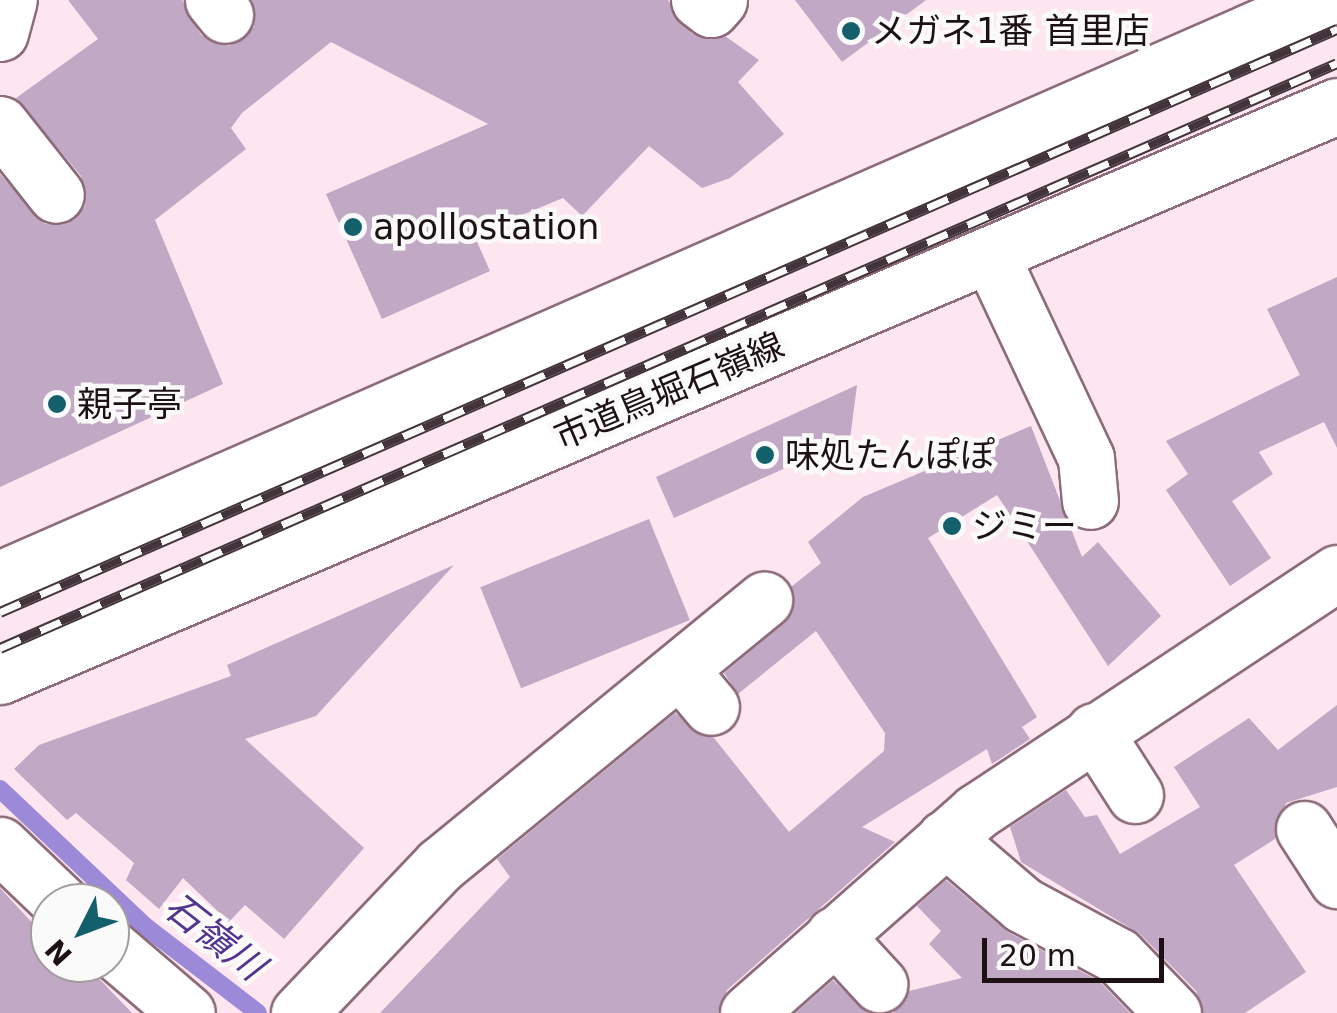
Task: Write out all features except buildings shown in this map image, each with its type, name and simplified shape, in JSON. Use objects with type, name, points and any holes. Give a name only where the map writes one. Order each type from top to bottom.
[{"type":"street","points":[[0,33],[8,0]]},
{"type":"street","points":[[699,0],[711,9],[719,0]]},
{"type":"street","points":[[0,579],[1322,0]]},
{"type":"street","name":"市道鳥堀石嶺線","points":[[0,676],[1337,106]]},
{"type":"street","points":[[0,124],[56,195]]},
{"type":"street","points":[[990,254],[1086,458],[1090,501]]},
{"type":"street","points":[[748,1013],[945,838],[1094,731],[1337,572]]},
{"type":"street","points":[[298,1013],[440,865],[696,688],[764,600]]},
{"type":"street","points":[[1094,731],[1134,796]]},
{"type":"street","points":[[1304,829],[1337,880]]},
{"type":"street","points":[[945,838],[1024,905],[1118,956],[1173,1013]]},
{"type":"street","points":[[0,845],[40,883]]},
{"type":"street","points":[[834,936],[879,984]]},
{"type":"street","points":[[130,964],[187,1013]]},
{"type":"waterway","name":"石嶺川","points":[[0,789],[146,927],[258,1013]]},
{"type":"railway","points":[[0,612],[1337,29]]},
{"type":"railway","points":[[0,648],[1337,63]]},
{"type":"place","name":"メガネ1番 首里店","points":[[851,31]]},
{"type":"place","name":"apollostation","points":[[353,227]]},
{"type":"place","name":"親子亭","points":[[57,404]]},
{"type":"place","name":"味処たんぽぽ","points":[[765,455]]},
{"type":"place","name":"ジミー","points":[[952,526]]}]
